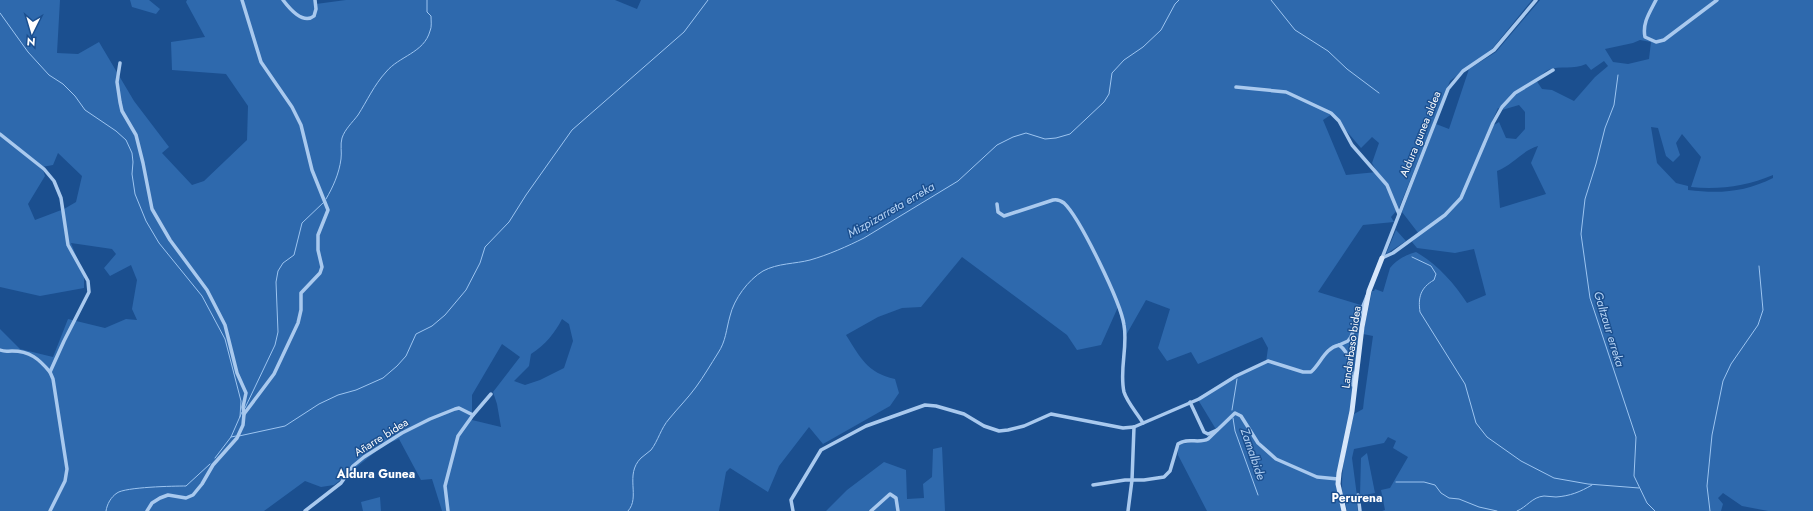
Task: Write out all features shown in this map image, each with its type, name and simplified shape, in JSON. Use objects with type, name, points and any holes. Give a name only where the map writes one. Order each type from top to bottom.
[{"type":"street","points":[[242,0],[261,62],[292,108],[301,125],[312,170],[328,210],[318,235],[318,250],[322,267],[320,273],[301,293],[301,310],[298,323],[274,374],[244,414]]},
{"type":"street","points":[[282,0],[298,15],[308,20],[314,16],[316,9],[315,0]]},
{"type":"street","name":"Aldura gunea aldea","points":[[1382,258],[1448,89],[1463,71],[1494,50],[1536,0]]},
{"type":"street","points":[[1656,0],[1646,19],[1644,32],[1645,37],[1656,42],[1664,40],[1717,0]]},
{"type":"street","points":[[120,63],[117,82],[120,102],[122,111],[136,135],[152,209],[170,240],[207,290],[225,325],[235,366],[246,393],[243,407],[243,425],[237,438],[213,465],[202,484],[193,495],[186,498],[168,495],[152,503],[146,511]]},
{"type":"street","points":[[1382,258],[1393,253],[1445,215],[1457,203],[1464,194],[1493,123],[1502,107],[1515,93],[1554,70]]},
{"type":"street","points":[[1236,87],[1286,92],[1331,113],[1339,121],[1352,145],[1387,185],[1399,214]]},
{"type":"street","points":[[0,134],[44,169],[54,182],[61,198],[68,245],[88,281],[89,292],[50,372]]},
{"type":"street","points":[[997,204],[998,212],[1004,216],[1053,200],[1060,200],[1067,207],[1097,260],[1121,312],[1125,326],[1122,376],[1123,390],[1127,399],[1143,423]]},
{"type":"street","name":"Landarbaso bidea","points":[[1344,511],[1338,479],[1349,429],[1362,327],[1370,291],[1382,258]]},
{"type":"street","points":[[793,511],[791,500],[821,450],[866,426],[919,406],[931,405],[964,414],[988,428],[999,431],[1024,426],[1051,414],[1111,427],[1123,428],[1134,427],[1199,399],[1236,376],[1268,361],[1303,372],[1310,372],[1327,352],[1348,341],[1351,337],[1362,307],[1370,291]]},
{"type":"street","points":[[1339,345],[1346,352],[1348,358],[1354,396]]},
{"type":"street","points":[[0,350],[5,352],[13,351],[31,353],[41,361],[50,372],[67,469],[65,482],[50,511]]},
{"type":"street","points":[[448,511],[445,486],[458,436],[491,394]]},
{"type":"street","points":[[1190,402],[1204,432],[1208,434],[1218,430]]},
{"type":"street","name":"Añarre bidea","points":[[305,511],[341,483],[353,466],[364,457],[407,430],[459,408],[473,415]]},
{"type":"street","points":[[1093,485],[1124,480],[1164,477],[1170,471],[1176,448],[1180,442],[1204,442],[1218,430],[1232,414],[1235,413],[1248,424],[1258,443],[1276,459],[1317,477],[1338,479]]},
{"type":"street","points":[[1128,511],[1132,480],[1134,427]]},
{"type":"street","points":[[871,511],[890,494],[896,498],[898,511]]},
{"type":"street","points":[[1358,495],[1360,511]]},
{"type":"shaded area","points":[[0,0],[60,0],[57,53],[78,54],[99,42],[134,101],[169,147],[162,153],[192,185],[204,181],[247,140],[248,106],[226,74],[172,70],[171,42],[205,37],[186,2],[187,0],[314,0],[316,4],[346,0],[615,0],[637,9],[641,0],[1532,0],[1492,49],[1450,81],[1399,208],[1391,217],[1394,222],[1363,225],[1318,292],[1364,306],[1351,409],[1336,483],[1342,511],[1207,511],[1178,455],[1178,448],[1181,444],[1207,440],[1217,431],[1197,398],[1266,362],[1268,348],[1262,337],[1198,364],[1191,352],[1167,361],[1158,348],[1170,309],[1146,300],[1125,337],[1118,307],[1101,345],[1077,350],[1067,335],[962,257],[921,307],[902,308],[878,317],[846,335],[865,363],[878,373],[895,379],[899,393],[890,406],[823,444],[809,427],[779,466],[768,492],[730,468],[726,472],[719,511],[442,511],[432,479],[421,480],[399,439],[384,445],[334,485],[321,487],[305,481],[264,511],[0,511],[0,329],[20,349],[53,357],[68,319],[105,328],[126,319],[137,320],[132,309],[137,280],[131,265],[110,276],[104,268],[116,254],[112,249],[71,243],[84,276],[84,288],[40,296],[0,287]],"holes":[[[1332,114],[1361,148],[1372,137],[1379,143],[1372,163],[1377,172],[1346,175],[1323,120]],[[58,153],[82,176],[76,202],[64,209],[35,220],[28,204],[45,176],[42,167],[53,165]],[[562,319],[569,324],[573,341],[564,368],[540,380],[525,385],[514,381],[529,366],[531,354],[545,343]],[[502,344],[520,357],[493,392],[497,404],[501,427],[472,420],[472,395]]]},
{"type":"shaded area","points":[[130,0],[149,0],[160,9],[156,14],[132,7]]},
{"type":"shaded area","points":[[1540,0],[1813,0],[1813,511],[1768,511],[1742,506],[1723,493],[1718,498],[1723,504],[1721,511],[1382,511],[1385,510],[1381,490],[1390,488],[1408,457],[1393,448],[1396,441],[1388,437],[1384,443],[1354,449],[1352,458],[1357,496],[1343,499],[1343,467],[1354,414],[1363,409],[1373,336],[1363,334],[1372,291],[1375,289],[1383,292],[1390,268],[1402,258],[1416,252],[1431,262],[1444,274],[1467,303],[1486,295],[1474,249],[1455,253],[1417,248],[1412,242],[1419,234],[1402,212],[1436,124],[1449,129],[1469,69],[1496,52]],"holes":[[[1640,40],[1651,42],[1649,59],[1628,64],[1613,62],[1605,49]],[[1604,61],[1608,66],[1595,77],[1574,101],[1552,90],[1542,89],[1536,80],[1546,71],[1557,68],[1577,67],[1586,64],[1591,70]],[[1519,105],[1525,112],[1525,129],[1516,139],[1506,138],[1499,122],[1494,125],[1486,144],[1483,142],[1498,108],[1502,110]],[[1651,127],[1658,128],[1666,156],[1673,162],[1680,155],[1676,143],[1682,134],[1701,157],[1691,187],[1712,188],[1733,186],[1753,182],[1773,175],[1773,178],[1763,183],[1742,189],[1722,192],[1688,190],[1688,186],[1676,183],[1657,163]],[[1538,146],[1531,163],[1546,194],[1500,208],[1497,171]]]},
{"type":"shaded area","points":[[1396,230],[1406,241],[1386,254]]},
{"type":"shaded area","points":[[942,447],[945,511],[826,511],[847,490],[884,462],[906,470],[907,499],[924,498],[923,484],[932,477],[933,449]]},
{"type":"shaded area","points":[[1367,453],[1375,493],[1360,496],[1361,458]]},
{"type":"shaded area","points":[[380,497],[381,511],[363,511],[361,502]]},
{"type":"shaded area","points":[[1356,500],[1358,511],[1347,511],[1345,502]]},
{"type":"waterway","points":[[326,199],[339,170],[341,140],[343,135],[386,72],[417,49],[427,38],[431,29],[431,16],[427,12],[427,0]]},
{"type":"waterway","points":[[239,436],[285,426],[319,404],[383,378],[397,366],[406,356],[416,334],[432,326],[445,315],[466,290],[480,263],[485,247],[509,222],[526,195],[572,130],[684,32],[708,0]]},
{"type":"waterway","name":"Mizpizarreta erreka","points":[[628,511],[632,505],[633,479],[636,465],[641,458],[651,450],[666,423],[699,383],[721,349],[735,303],[742,290],[752,279],[769,268],[817,258],[864,238],[958,181],[997,145],[1013,137],[1026,133],[1045,139],[1070,134],[1104,102],[1109,94],[1112,73],[1124,60],[1143,47],[1161,30],[1175,4],[1179,0]]},
{"type":"waterway","points":[[1271,0],[1295,30],[1328,51],[1347,69],[1379,93]]},
{"type":"waterway","points":[[0,13],[28,52],[49,75],[63,84],[75,96],[85,110],[116,131],[126,140],[132,153],[132,174],[135,194],[146,221],[159,243],[202,296],[225,339],[241,401],[240,417]]},
{"type":"waterway","name":"Galtzaur erreka","points":[[1618,75],[1614,105],[1605,128],[1585,199],[1581,234],[1590,298],[1636,437],[1634,476],[1647,503],[1655,511]]},
{"type":"waterway","points":[[245,408],[275,345],[278,332],[276,282],[278,271],[283,263],[294,255],[302,223],[324,202]]},
{"type":"waterway","points":[[1412,257],[1431,266],[1436,274],[1434,280],[1426,286],[1421,294],[1419,302],[1420,312],[1465,384],[1476,423],[1487,437],[1521,461],[1554,478],[1588,484],[1639,488]]},
{"type":"waterway","points":[[1710,511],[1707,486],[1712,435],[1723,381],[1731,364],[1758,325],[1763,310],[1759,266]]},
{"type":"waterway","name":"Zamalbide","points":[[1232,410],[1237,379]]},
{"type":"waterway","points":[[215,458],[231,437],[242,412]]},
{"type":"waterway","name":"Zamalbide","points":[[1233,418],[1235,431],[1258,495]]},
{"type":"waterway","points":[[231,437],[236,436]]},
{"type":"waterway","points":[[106,511],[110,501],[117,493],[129,489],[186,486],[210,464]]},
{"type":"waterway","points":[[1396,482],[1424,482],[1435,485],[1441,493],[1449,498],[1459,499],[1479,507],[1497,511]]},
{"type":"waterway","points":[[1517,511],[1536,498],[1544,496],[1566,496],[1579,492],[1592,485]]},
{"type":"district","name":"Aldura Gunea","points":[[376,474]]},
{"type":"district","name":"Perurena","points":[[1357,498]]}]
